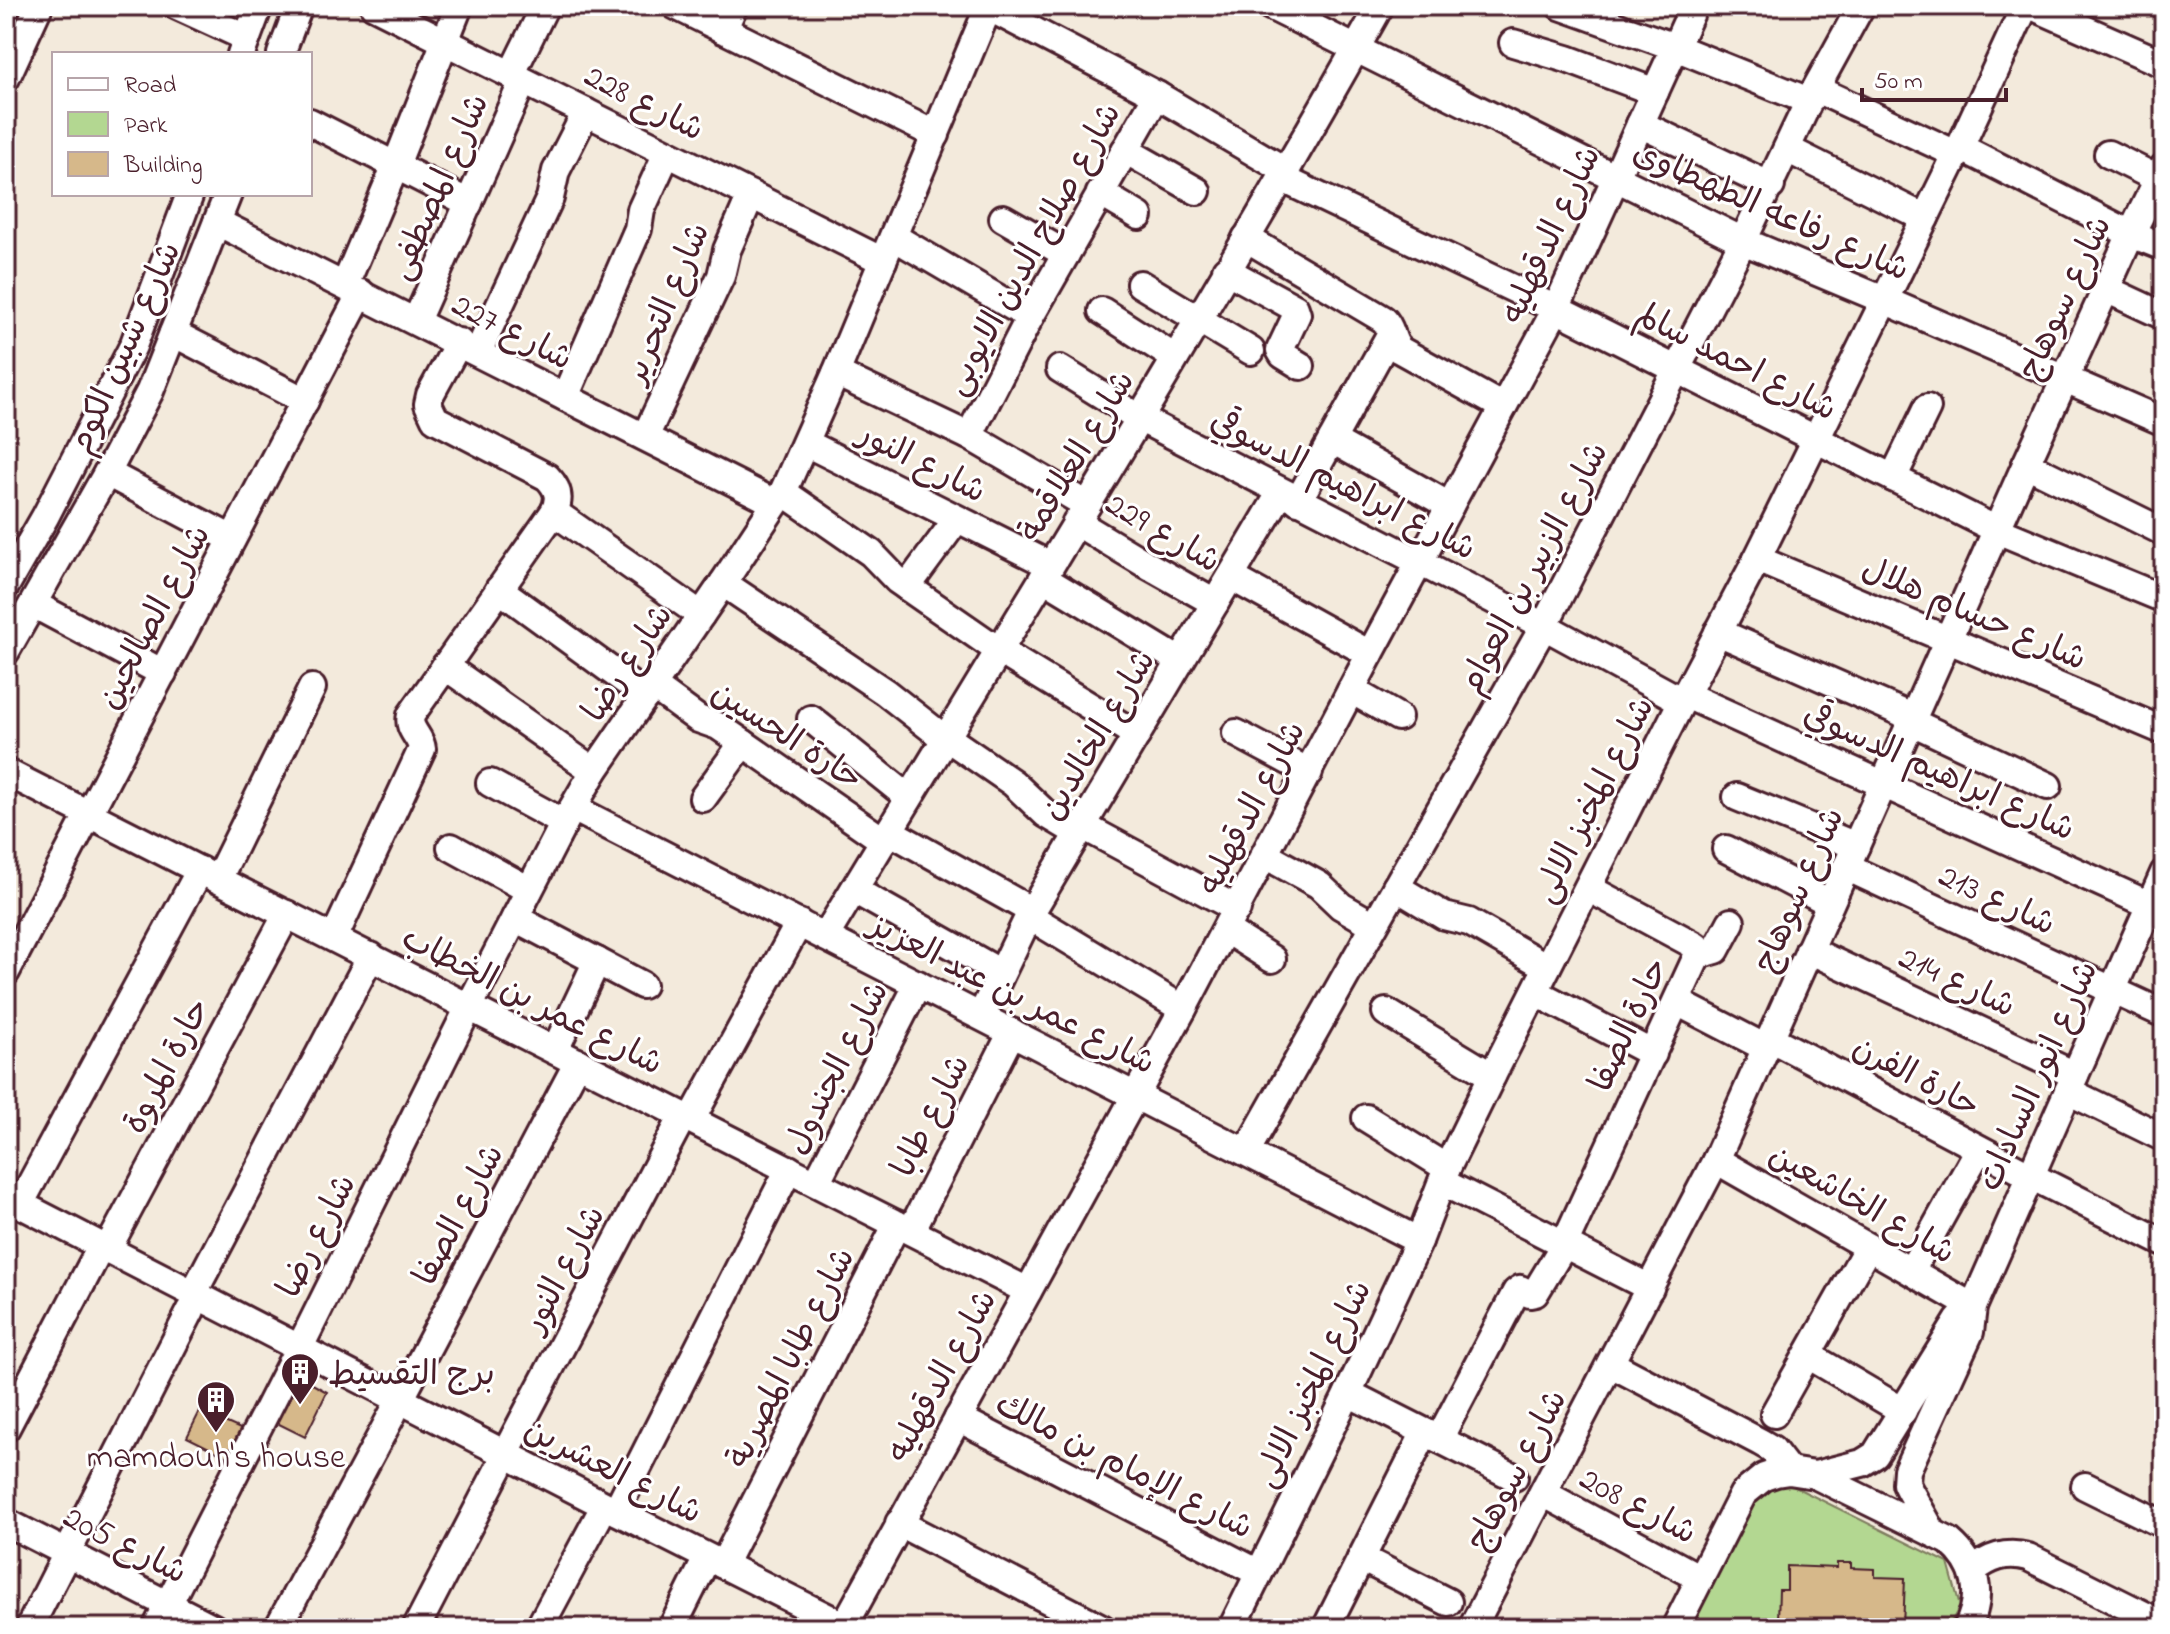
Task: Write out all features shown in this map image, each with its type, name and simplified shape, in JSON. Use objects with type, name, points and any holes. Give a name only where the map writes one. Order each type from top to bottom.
[{"type":"street","points":[[6,78],[39,6]]},
{"type":"street","points":[[177,6],[244,46],[259,6]]},
{"type":"street","points":[[282,52],[299,6]]},
{"type":"street","name":"شارع 228","points":[[374,6],[751,195],[888,249],[1030,317]]},
{"type":"street","name":"شارع الصالحين","points":[[6,972],[305,401],[353,289],[396,165],[459,6]]},
{"type":"street","name":"شارع المصطفى","points":[[416,321],[469,203],[545,6]]},
{"type":"street","points":[[676,6],[936,135]]},
{"type":"street","points":[[723,30],[734,6]]},
{"type":"street","name":"شارع رفاعه الطهطاوى","points":[[1270,6],[1743,241],[2164,422]]},
{"type":"street","name":"شارع العلاقمة","points":[[825,937],[1175,358],[1380,6]]},
{"type":"street","points":[[1560,6],[1812,95],[1958,151],[2164,247]]},
{"type":"street","name":"شارع الدقهليه","points":[[845,1627],[899,1523],[1183,1009],[1556,309],[1694,6]]},
{"type":"street","name":"شارع الزبير بن العوام","points":[[1246,1152],[1544,626],[1771,186],[1812,95],[1861,6]]},
{"type":"street","name":"شارع المخبز الالى","points":[[1232,1628],[1348,1393],[1492,1076],[1757,559],[1958,151],[2025,6]]},
{"type":"street","points":[[2032,6],[2164,64]]},
{"type":"street","name":"شارع احمد سالم","points":[[988,7],[1157,95],[1283,174],[1997,530],[2164,599]]},
{"type":"street","name":"شارع رضا","points":[[156,1628],[568,815],[594,771],[779,498],[836,373],[988,7]]},
{"type":"street","points":[[1513,43],[1567,59],[1655,92]]},
{"type":"street","name":"شارع صلاح الدين الايوبى","points":[[969,436],[1030,317],[1157,95]]},
{"type":"street","points":[[334,938],[422,749],[411,727],[411,715],[558,503],[558,493],[547,477],[441,425],[430,412],[428,404],[430,395],[468,347],[550,198],[556,171],[586,112]]},
{"type":"street","points":[[312,123],[469,203]]},
{"type":"street","points":[[1640,124],[1771,186]]},
{"type":"street","points":[[1787,149],[1925,218]]},
{"type":"street","points":[[1125,150],[1197,191]]},
{"type":"street","points":[[565,397],[638,229],[641,210],[667,153]]},
{"type":"street","points":[[2108,154],[2161,173]]},
{"type":"street","name":"شارع سوهاج","points":[[1482,1624],[1543,1493],[1716,1160],[2026,464],[2161,173]]},
{"type":"street","points":[[1100,193],[1139,216]]},
{"type":"street","name":"شارع التحرير","points":[[645,437],[721,276],[727,250],[751,195]]},
{"type":"street","name":"شارع شبين الكوم","points":[[6,585],[45,517],[133,346],[189,196]]},
{"type":"street","name":"شارع شبين الكوم","points":[[6,651],[150,391],[227,196]]},
{"type":"street","points":[[1003,218],[1066,254]]},
{"type":"street","name":"شارع 227","points":[[217,222],[645,437],[779,498],[871,553],[897,580],[998,650],[1137,735]]},
{"type":"street","points":[[1246,238],[1383,319],[1400,350],[1503,407]]},
{"type":"street","points":[[1226,270],[1295,308],[1297,314],[1280,350],[1301,366]]},
{"type":"street","points":[[1140,284],[1251,351]]},
{"type":"street","points":[[2106,289],[2164,316]]},
{"type":"street","points":[[1102,311],[1175,358]]},
{"type":"street","points":[[173,333],[305,401]]},
{"type":"street","name":"شارع الخالدين","points":[[981,1016],[1031,913],[1180,661],[1231,577],[1332,440],[1391,333]]},
{"type":"street","name":"شارع ابراهيم الدسوقي","points":[[1060,369],[1139,418],[1684,698],[1884,784],[2157,908]]},
{"type":"street","name":"شارع 229","points":[[836,373],[969,436],[1082,514],[1144,563],[1215,603]]},
{"type":"street","points":[[1893,478],[1927,408]]},
{"type":"street","points":[[1332,440],[1450,506]]},
{"type":"street","name":"شارع النور","points":[[806,443],[957,519],[1046,572],[1180,661]]},
{"type":"street","points":[[2026,464],[2164,532]]},
{"type":"street","points":[[107,473],[232,539]]},
{"type":"street","points":[[554,512],[701,615]]},
{"type":"street","points":[[907,587],[957,519]]},
{"type":"street","name":"شارع حسام هلال","points":[[1757,559],[2164,731]]},
{"type":"street","points":[[1231,577],[1370,654]]},
{"type":"street","points":[[723,583],[1013,783],[1046,814],[1080,830],[1231,920],[1272,959]]},
{"type":"street","name":"حارة الحسين","points":[[499,589],[650,691],[718,726],[886,836],[1031,913],[1183,1009]]},
{"type":"street","points":[[33,604],[163,673]]},
{"type":"street","points":[[1718,632],[1913,720],[2048,786]]},
{"type":"street","points":[[445,666],[594,771]]},
{"type":"street","points":[[10,1212],[209,875],[312,688]]},
{"type":"street","points":[[1351,690],[1398,717]]},
{"type":"street","points":[[811,719],[909,798]]},
{"type":"street","points":[[1236,733],[1309,772]]},
{"type":"street","points":[[703,798],[743,743]]},
{"type":"street","name":"شارع عمر بن الخطاب","points":[[6,772],[1028,1291]]},
{"type":"street","name":"شارع عمر بن عبد العزيز","points":[[490,783],[568,815],[799,923],[1419,1241]]},
{"type":"street","name":"شارع 213","points":[[1737,797],[2112,991],[2164,1014]]},
{"type":"street","points":[[451,847],[529,890]]},
{"type":"street","points":[[1726,849],[1830,903]]},
{"type":"street","points":[[1265,855],[1319,885],[1341,906],[1374,925]]},
{"type":"street","name":"شارع انور السادات","points":[[1933,1533],[1906,1484],[1907,1470],[1970,1332],[1973,1307],[2112,991],[2157,908],[2164,873]]},
{"type":"street","points":[[1396,887],[1444,916],[1469,922],[1547,967]]},
{"type":"street","name":"حارة الصفا","points":[[1432,1435],[1517,1290],[1535,1293],[1564,1245],[1699,955],[1696,946],[1588,888]]},
{"type":"street","points":[[854,890],[1001,973]]},
{"type":"street","name":"حارة المروة","points":[[6,1428],[287,914]]},
{"type":"street","points":[[515,918],[642,985]]},
{"type":"street","points":[[1699,955],[1716,950],[1731,922]]},
{"type":"street","name":"شارع النور","points":[[416,1628],[502,1461],[687,1118],[799,923]]},
{"type":"street","name":"شارع 214","points":[[1809,950],[2072,1083],[2164,1138]]},
{"type":"street","points":[[29,1628],[192,1302],[371,956]]},
{"type":"street","name":"شارع الصفا","points":[[278,1628],[397,1407],[566,1056],[597,961]]},
{"type":"street","name":"شارع الجندول","points":[[816,1183],[918,984]]},
{"type":"street","points":[[1535,992],[1653,1054]]},
{"type":"street","name":"حارة الفرن","points":[[1677,1002],[1768,1043],[2164,1243]]},
{"type":"street","points":[[1386,1012],[1492,1076]]},
{"type":"street","name":"شارع طابا","points":[[904,1228],[1012,1032]]},
{"type":"street","points":[[1366,1118],[1445,1175],[1564,1245],[1650,1288]]},
{"type":"street","points":[[1911,1271],[1979,1149]]},
{"type":"street","name":"شارع الخاشعين","points":[[1716,1160],[1973,1307]]},
{"type":"street","points":[[539,1628],[607,1515],[789,1169]]},
{"type":"street","name":"شارع العشرين","points":[[10,1212],[101,1255],[712,1568],[845,1627]]},
{"type":"street","name":"شارع طابا المصرية","points":[[712,1568],[904,1228]]},
{"type":"street","points":[[1774,1414],[1868,1247]]},
{"type":"street","name":"شارع انور السادات","points":[[1815,1475],[1869,1460],[1879,1449],[1958,1321],[1973,1307]]},
{"type":"street","points":[[1808,1355],[1903,1411]]},
{"type":"street","points":[[1611,1364],[1772,1449],[1789,1471],[1764,1477],[1743,1494],[1675,1628]]},
{"type":"street","points":[[1348,1393],[1514,1477]]},
{"type":"street","name":"شارع الإمام بن مالك","points":[[958,1418],[1259,1573]]},
{"type":"street","points":[[1326,1628],[1361,1558],[1432,1435]]},
{"type":"street","name":"شارع انور السادات","points":[[1789,1471],[1815,1475],[1949,1541],[1959,1549],[1972,1571]]},
{"type":"street","points":[[2085,1486],[2164,1525]]},
{"type":"street","name":"شارع 208","points":[[1543,1493],[1700,1578]]},
{"type":"street","name":"شارع 205","points":[[6,1522],[214,1628]]},
{"type":"street","points":[[899,1523],[1102,1628]]},
{"type":"street","points":[[1967,1628],[1977,1597],[1972,1571],[1985,1561],[2016,1553],[2164,1625]]},
{"type":"street","points":[[1361,1558],[1448,1602]]},
{"type":"street","points":[[1658,1628],[1681,1587],[1676,1564]]},
{"type":"street","points":[[672,1628],[712,1568]]},
{"type":"street","name":"شارع العشرين","points":[[712,1568],[816,1628]]},
{"type":"green space","points":[[1789,1484],[1948,1563],[1960,1606],[1948,1628],[1690,1628],[1758,1493]]},
{"type":"building","name":"برج التقسيط","points":[[296,1375],[327,1392],[305,1437],[273,1421]]},
{"type":"building","name":"mamdouh's house","points":[[200,1411],[245,1431],[231,1459],[187,1437]]},
{"type":"building","points":[[1837,1563],[1851,1563],[1851,1568],[1875,1569],[1875,1577],[1905,1578],[1903,1628],[1783,1628],[1783,1621],[1778,1621],[1779,1590],[1787,1590],[1787,1566],[1837,1568]]},
{"type":"place","name":"برج التقسيط","points":[[300,1406]]},
{"type":"place","name":"mamdouh's house","points":[[216,1434]]}]
